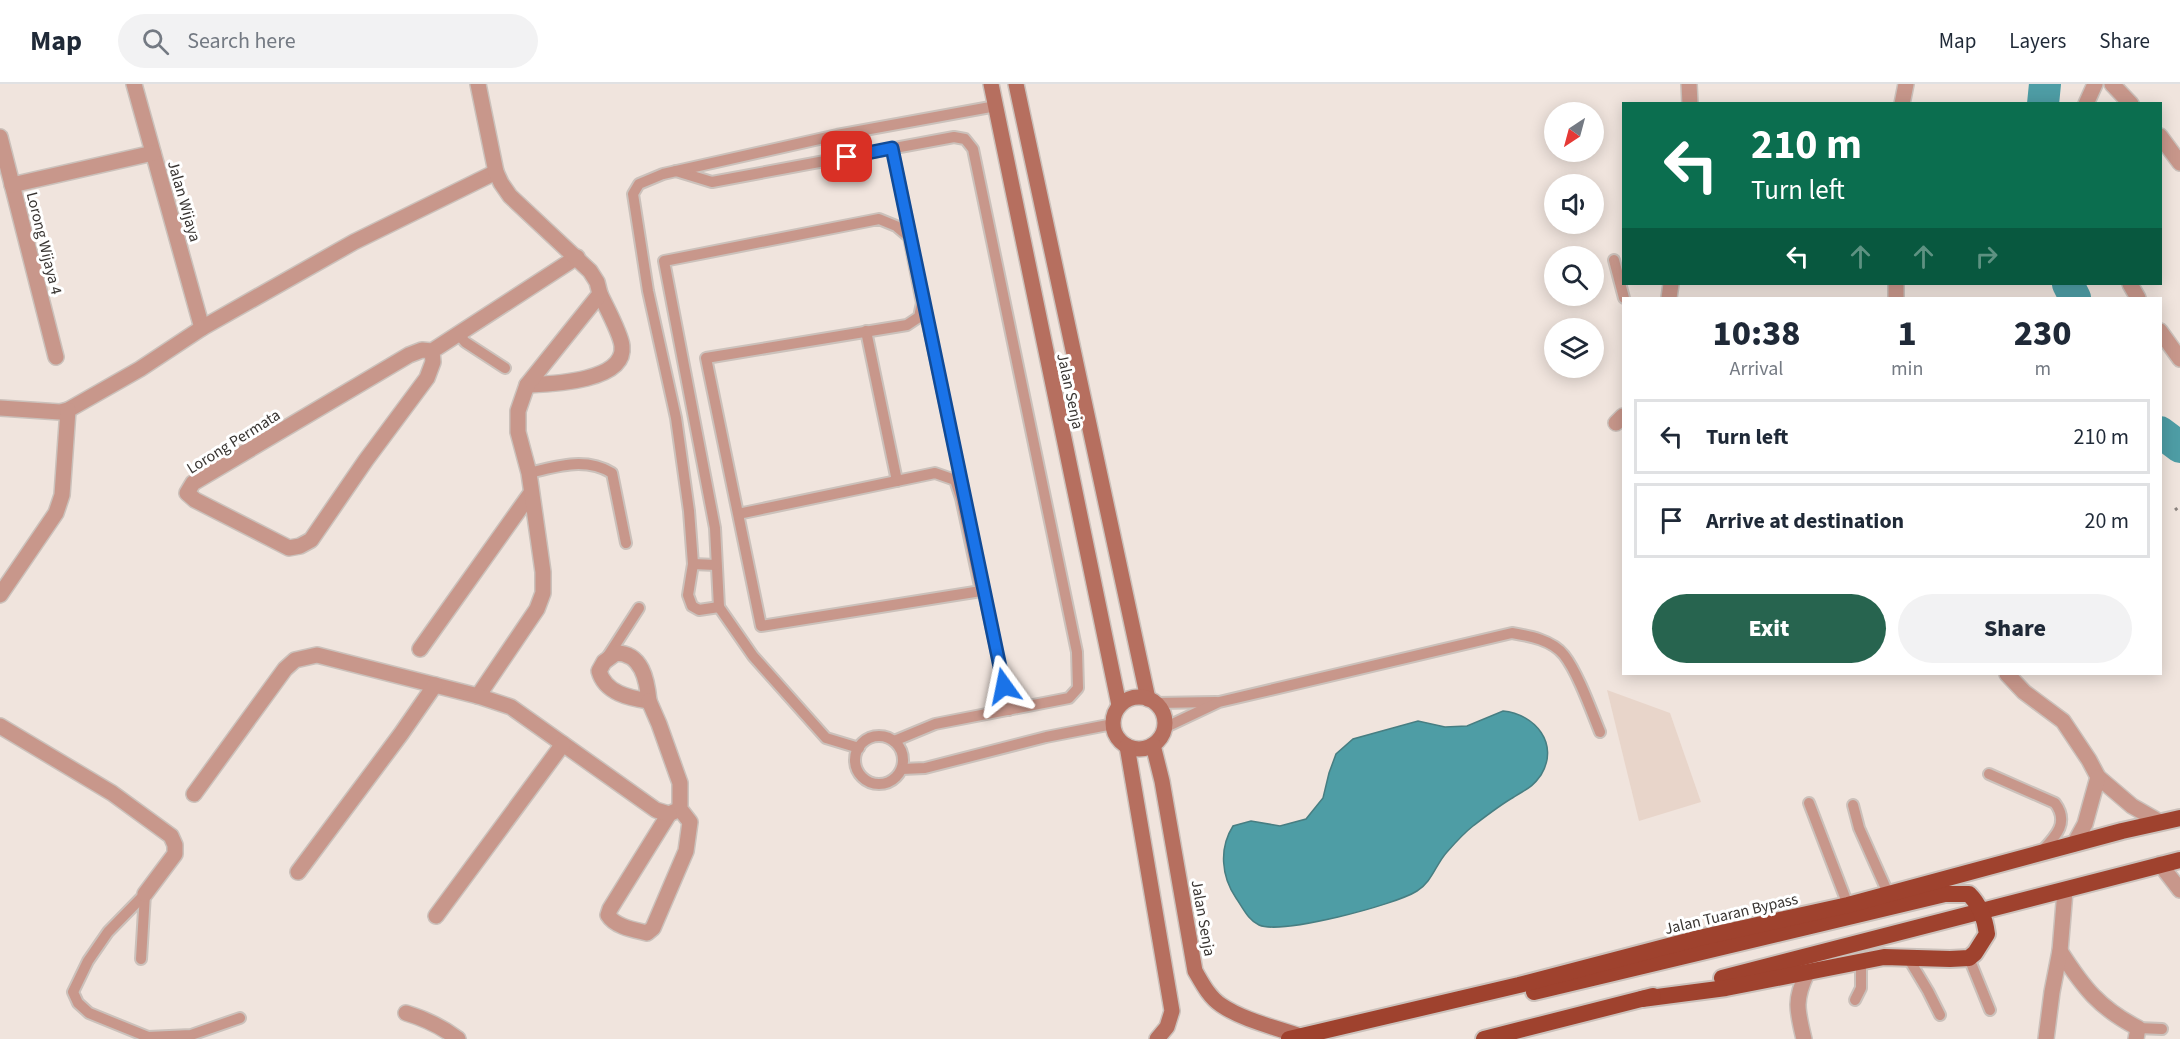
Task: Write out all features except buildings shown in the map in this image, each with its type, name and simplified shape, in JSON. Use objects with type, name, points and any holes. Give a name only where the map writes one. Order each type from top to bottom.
[{"type":"highway","name":"Jalan Tuaran Bypass","points":[[1294,1038],[1519,985],[1699,938],[1848,904],[2180,818]]},
{"type":"highway","points":[[1484,1039],[2180,860]]},
{"type":"highway","points":[[1519,985],[1537,992],[1945,894],[1969,894],[1981,912],[1987,934],[1969,958],[1907,956],[1861,960],[1726,988],[1642,999]]},
{"type":"main road","name":"Jalan Senja","points":[[991,84],[1119,705],[1113,724]]},
{"type":"main road","name":"Jalan Senja","points":[[1016,84],[1152,701],[1164,714],[1164,728]]},
{"type":"main road","points":[[1119,705],[1133,698],[1152,701]]},
{"type":"main road","points":[[1113,724],[1117,737],[1127,746],[1141,749],[1154,745],[1164,728]]},
{"type":"main road","name":"Jalan Senja","points":[[1154,745],[1195,971],[1205,989],[1220,1004],[1294,1038]]},
{"type":"main road","points":[[1127,746],[1172,1011],[1167,1027],[1157,1039]]},
{"type":"street","name":"Jalan Wijaya","points":[[134,84],[202,328]]},
{"type":"street","points":[[478,84],[496,172],[501,183],[510,196],[591,271],[622,345],[621,357],[617,364],[607,371],[570,382],[527,385]]},
{"type":"street","points":[[1689,84],[1690,102]]},
{"type":"street","points":[[1902,102],[1906,84]]},
{"type":"street","points":[[2087,102],[2095,84]]},
{"type":"street","points":[[2112,84],[2130,102]]},
{"type":"street","name":"Lorong Wijaya 4","points":[[0,138],[56,357]]},
{"type":"street","points":[[2162,139],[2180,163]]},
{"type":"street","points":[[12,185],[153,153]]},
{"type":"street","points":[[0,408],[60,412],[68,410],[140,369],[202,328],[354,242],[496,172]]},
{"type":"street","name":"Lorong Permata","points":[[432,351],[433,362],[427,378],[366,460],[311,540],[300,546],[289,548],[195,500],[187,493],[194,483],[409,355],[422,350],[432,351],[577,257]]},
{"type":"street","points":[[478,696],[537,609],[543,593],[543,572],[529,473],[518,432],[518,411],[527,385],[600,294]]},
{"type":"street","points":[[2162,334],[2180,359]]},
{"type":"street","points":[[0,595],[56,513],[62,495],[68,410]]},
{"type":"street","points":[[420,649],[531,492]]},
{"type":"street","points":[[194,794],[285,669],[295,660],[317,655],[478,696],[511,707],[656,810],[675,812],[690,822],[686,851],[657,922],[647,933],[630,929],[611,920],[608,915],[675,812],[680,783],[649,701],[646,682],[638,662],[628,654],[616,653],[604,662],[599,671],[601,680],[609,687],[628,698],[649,701]]},
{"type":"street","points":[[2008,675],[2024,692],[2063,721],[2090,760],[2098,777],[2132,806],[2160,822]]},
{"type":"street","points":[[298,872],[402,734],[435,685]]},
{"type":"street","points":[[0,726],[112,793],[171,836],[175,844],[175,854],[145,894]]},
{"type":"street","points":[[436,916],[563,744]]},
{"type":"street","points":[[2073,844],[2085,824],[2098,777]]},
{"type":"street","points":[[2160,864],[2180,890]]},
{"type":"street","points":[[2046,1039],[2060,951],[2065,891]]},
{"type":"street","points":[[2060,951],[2086,991],[2137,1034]]},
{"type":"street","points":[[1804,1039],[1797,1009],[1799,990],[1807,973]]},
{"type":"street","points":[[406,1013],[429,1020],[458,1039]]},
{"type":"lane","points":[[719,607],[699,610],[692,606],[688,595],[693,564],[689,511],[676,418],[648,291],[633,194],[639,184],[663,174],[837,135],[996,106]]},
{"type":"lane","points":[[676,171],[712,182],[954,137],[965,139],[973,149],[1077,652],[1078,688],[1069,698],[935,724],[894,741]]},
{"type":"lane","points":[[892,148],[1009,710]]},
{"type":"lane","points":[[738,514],[935,473],[955,480],[981,591],[761,626],[738,514],[706,358],[908,325],[919,317],[922,303],[909,237],[896,226],[879,219],[664,261],[715,528],[719,607],[753,656],[826,738],[859,748]]},
{"type":"lane","points":[[1614,260],[1624,297]]},
{"type":"lane","points":[[866,332],[897,481]]},
{"type":"lane","points":[[458,333],[465,342],[505,368]]},
{"type":"lane","points":[[529,473],[560,465],[586,464],[600,465],[612,473],[626,543]]},
{"type":"lane","points":[[693,564],[716,565]]},
{"type":"lane","points":[[604,662],[639,608]]},
{"type":"lane","points":[[1164,728],[1219,702],[1512,633],[1531,636],[1547,642],[1563,654],[1600,732]]},
{"type":"lane","points":[[1152,701],[1219,702]]},
{"type":"lane","points":[[902,770],[902,754],[894,741],[886,738],[871,738],[859,748],[856,763],[862,777],[869,782],[884,784],[891,781],[902,770],[925,768],[1046,737],[1113,724]]},
{"type":"lane","points":[[1989,774],[2055,803],[2061,811],[2063,821],[2053,839],[2038,854]]},
{"type":"lane","points":[[1809,803],[1848,904]]},
{"type":"lane","points":[[1853,805],[1859,828],[1888,893]]},
{"type":"lane","points":[[141,959],[145,894]]},
{"type":"lane","points":[[145,894],[108,932],[88,961],[73,992],[78,1003],[89,1013],[148,1037],[191,1035],[240,1018]]},
{"type":"lane","points":[[1907,956],[1929,991],[1940,1015]]},
{"type":"lane","points":[[1969,958],[1990,1010]]},
{"type":"lane","points":[[1855,1000],[1861,988],[1861,960]]},
{"type":"lane","points":[[2137,1034],[2162,1029]]},
{"type":"path","points":[[2175,510],[2180,506]]},
{"type":"shaded area","points":[[1607,690],[1670,713],[1701,802],[1639,821]]},
{"type":"water","points":[[1503,711],[1525,718],[1541,732],[1548,752],[1541,775],[1529,788],[1498,807],[1466,832],[1417,891],[1363,911],[1290,926],[1259,925],[1243,910],[1227,881],[1225,871],[1225,843],[1233,826],[1251,821],[1280,826],[1306,819],[1323,798],[1336,754],[1353,739],[1418,721],[1445,727],[1467,726]]},
{"type":"waterway","points":[[2043,102],[2045,84]]},
{"type":"waterway","points":[[2068,285],[2074,297]]},
{"type":"waterway","points":[[2162,434],[2180,447]]},
{"type":"route","points":[[847,157],[892,148],[1004,686]]}]
